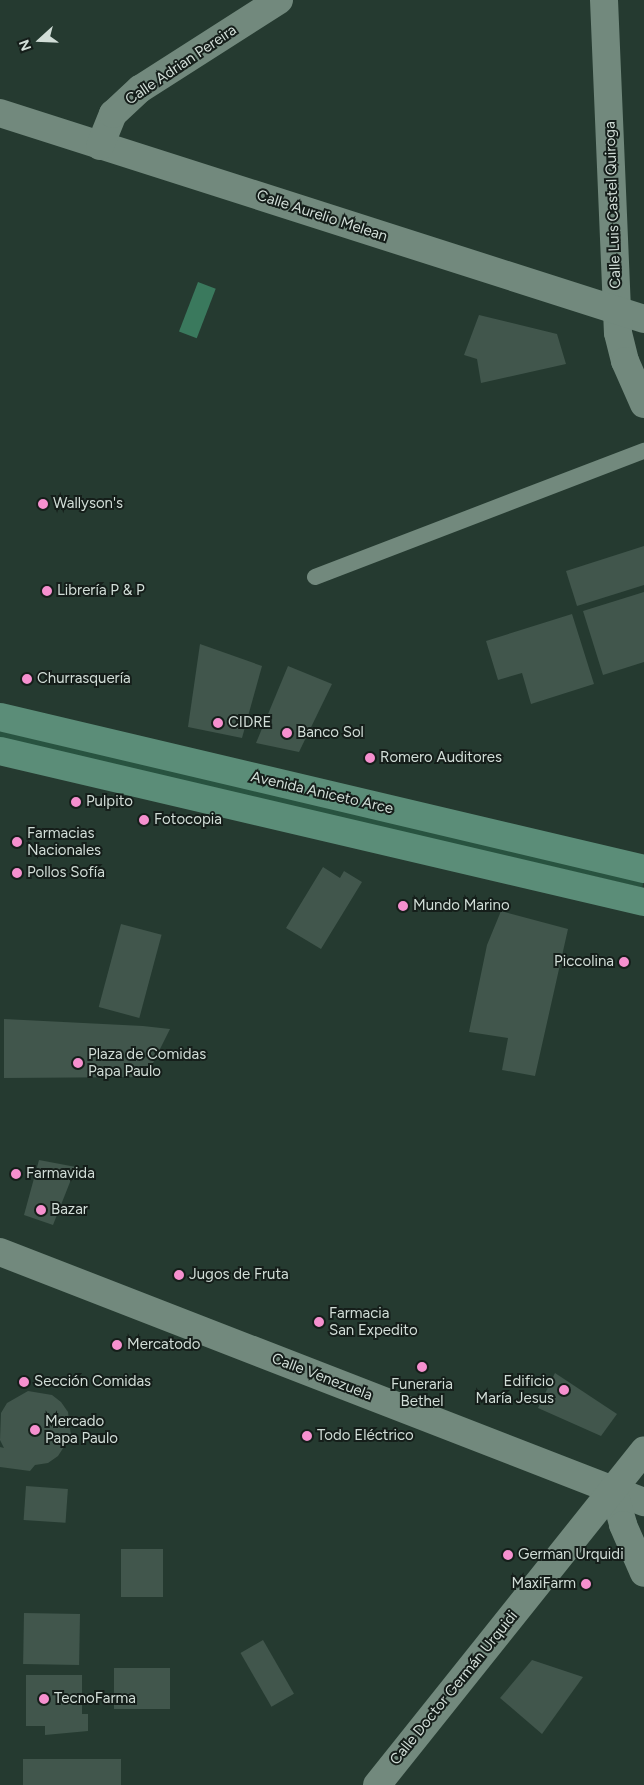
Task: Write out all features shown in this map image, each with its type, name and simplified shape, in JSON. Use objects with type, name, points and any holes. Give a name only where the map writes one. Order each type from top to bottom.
[{"type":"main road","name":"Avenida Aniceto Arce","points":[[0,717],[644,869]]},
{"type":"main road","points":[[0,751],[644,902]]},
{"type":"street","name":"Calle Adrian Pereira","points":[[100,146],[113,114],[140,90],[279,0]]},
{"type":"street","name":"Calle Luis Castel Quiroga","points":[[604,0],[617,312],[624,361],[644,404]]},
{"type":"street","name":"Calle Aurelio Melean","points":[[0,113],[617,312],[644,319]]},
{"type":"street","name":"Calle Venezuela","points":[[0,1252],[644,1502]]},
{"type":"street","name":"Calle Doctor Germán Urquidi","points":[[377,1785],[644,1451]]},
{"type":"street","points":[[613,1489],[624,1526],[644,1573]]},
{"type":"lane","points":[[315,576],[644,451]]},
{"type":"shaded area","points":[[198,282],[216,289],[197,338],[179,331]]},
{"type":"shaded area","points":[[0,731],[644,880],[642,887],[0,739]]},
{"type":"building","points":[[479,315],[557,334],[566,364],[481,383],[477,359],[464,355]]},
{"type":"building","points":[[644,546],[644,585],[577,606],[566,571]]},
{"type":"building","points":[[644,592],[644,662],[603,675],[583,611]]},
{"type":"building","points":[[572,614],[594,684],[531,704],[522,673],[498,680],[486,641]]},
{"type":"building","points":[[200,644],[262,666],[242,738],[188,727]]},
{"type":"building","points":[[288,666],[332,684],[299,752],[256,743]]},
{"type":"building","points":[[323,867],[340,878],[344,871],[362,882],[321,949],[286,928]]},
{"type":"building","points":[[501,911],[568,929],[535,1076],[502,1070],[508,1038],[469,1032],[487,945]]},
{"type":"building","points":[[121,924],[162,935],[139,1018],[99,1007]]},
{"type":"building","name":"Plaza de Comidas Papa Paulo","points":[[4,1019],[170,1029],[146,1077],[4,1078]]},
{"type":"building","points":[[39,1160],[76,1167],[53,1225],[24,1215]]},
{"type":"building","name":"Edificio María Jesus","points":[[555,1373],[617,1414],[601,1436],[538,1408]]},
{"type":"building","name":"Mercado Papa Paulo","points":[[28,1391],[52,1395],[61,1402],[68,1412],[71,1436],[58,1456],[48,1463],[35,1465],[30,1471],[0,1467],[0,1447],[4,1448],[0,1440],[1,1413],[7,1403]]},
{"type":"building","points":[[26,1486],[68,1489],[66,1523],[24,1520]]},
{"type":"building","points":[[121,1549],[163,1549],[163,1597],[121,1597]]},
{"type":"building","points":[[24,1613],[80,1614],[79,1665],[23,1664]]},
{"type":"building","points":[[263,1640],[294,1694],[271,1707],[240,1653]]},
{"type":"building","points":[[532,1660],[583,1677],[542,1734],[500,1698]]},
{"type":"building","points":[[114,1668],[170,1668],[170,1709],[114,1709]]},
{"type":"building","points":[[26,1675],[82,1675],[82,1714],[88,1714],[88,1731],[45,1735],[45,1726],[26,1726]]},
{"type":"building","points":[[23,1759],[121,1759],[121,1785],[23,1785]]},
{"type":"place","name":"Wallyson's","points":[[43,504]]},
{"type":"place","name":"Librería P & P","points":[[47,591]]},
{"type":"place","name":"Churrasquería","points":[[27,679]]},
{"type":"place","name":"CIDRE","points":[[218,723]]},
{"type":"place","name":"Banco Sol","points":[[287,733]]},
{"type":"place","name":"Romero Auditores","points":[[370,758]]},
{"type":"place","name":"Pulpito","points":[[76,802]]},
{"type":"place","name":"Fotocopia","points":[[144,820]]},
{"type":"place","name":"Farmacias Nacionales","points":[[17,842]]},
{"type":"place","name":"Pollos Sofía","points":[[17,873]]},
{"type":"place","name":"Mundo Marino","points":[[403,906]]},
{"type":"place","name":"Piccolina","points":[[624,962]]},
{"type":"place","name":"Plaza de Comidas Papa Paulo","points":[[78,1063]]},
{"type":"place","name":"Farmavida","points":[[16,1174]]},
{"type":"place","name":"Bazar","points":[[41,1210]]},
{"type":"place","name":"Jugos de Fruta","points":[[179,1275]]},
{"type":"place","name":"Farmacia San Expedito","points":[[319,1322]]},
{"type":"place","name":"Mercatodo","points":[[117,1345]]},
{"type":"place","name":"Funeraria Bethel","points":[[422,1367]]},
{"type":"place","name":"Sección Comidas","points":[[24,1382]]},
{"type":"place","name":"Edificio María Jesus","points":[[564,1390]]},
{"type":"place","name":"Mercado Papa Paulo","points":[[35,1430]]},
{"type":"place","name":"Todo Eléctrico","points":[[307,1436]]},
{"type":"place","name":"German Urquidi","points":[[508,1555]]},
{"type":"place","name":"MaxiFarm","points":[[586,1584]]},
{"type":"place","name":"TecnoFarma","points":[[44,1699]]}]
